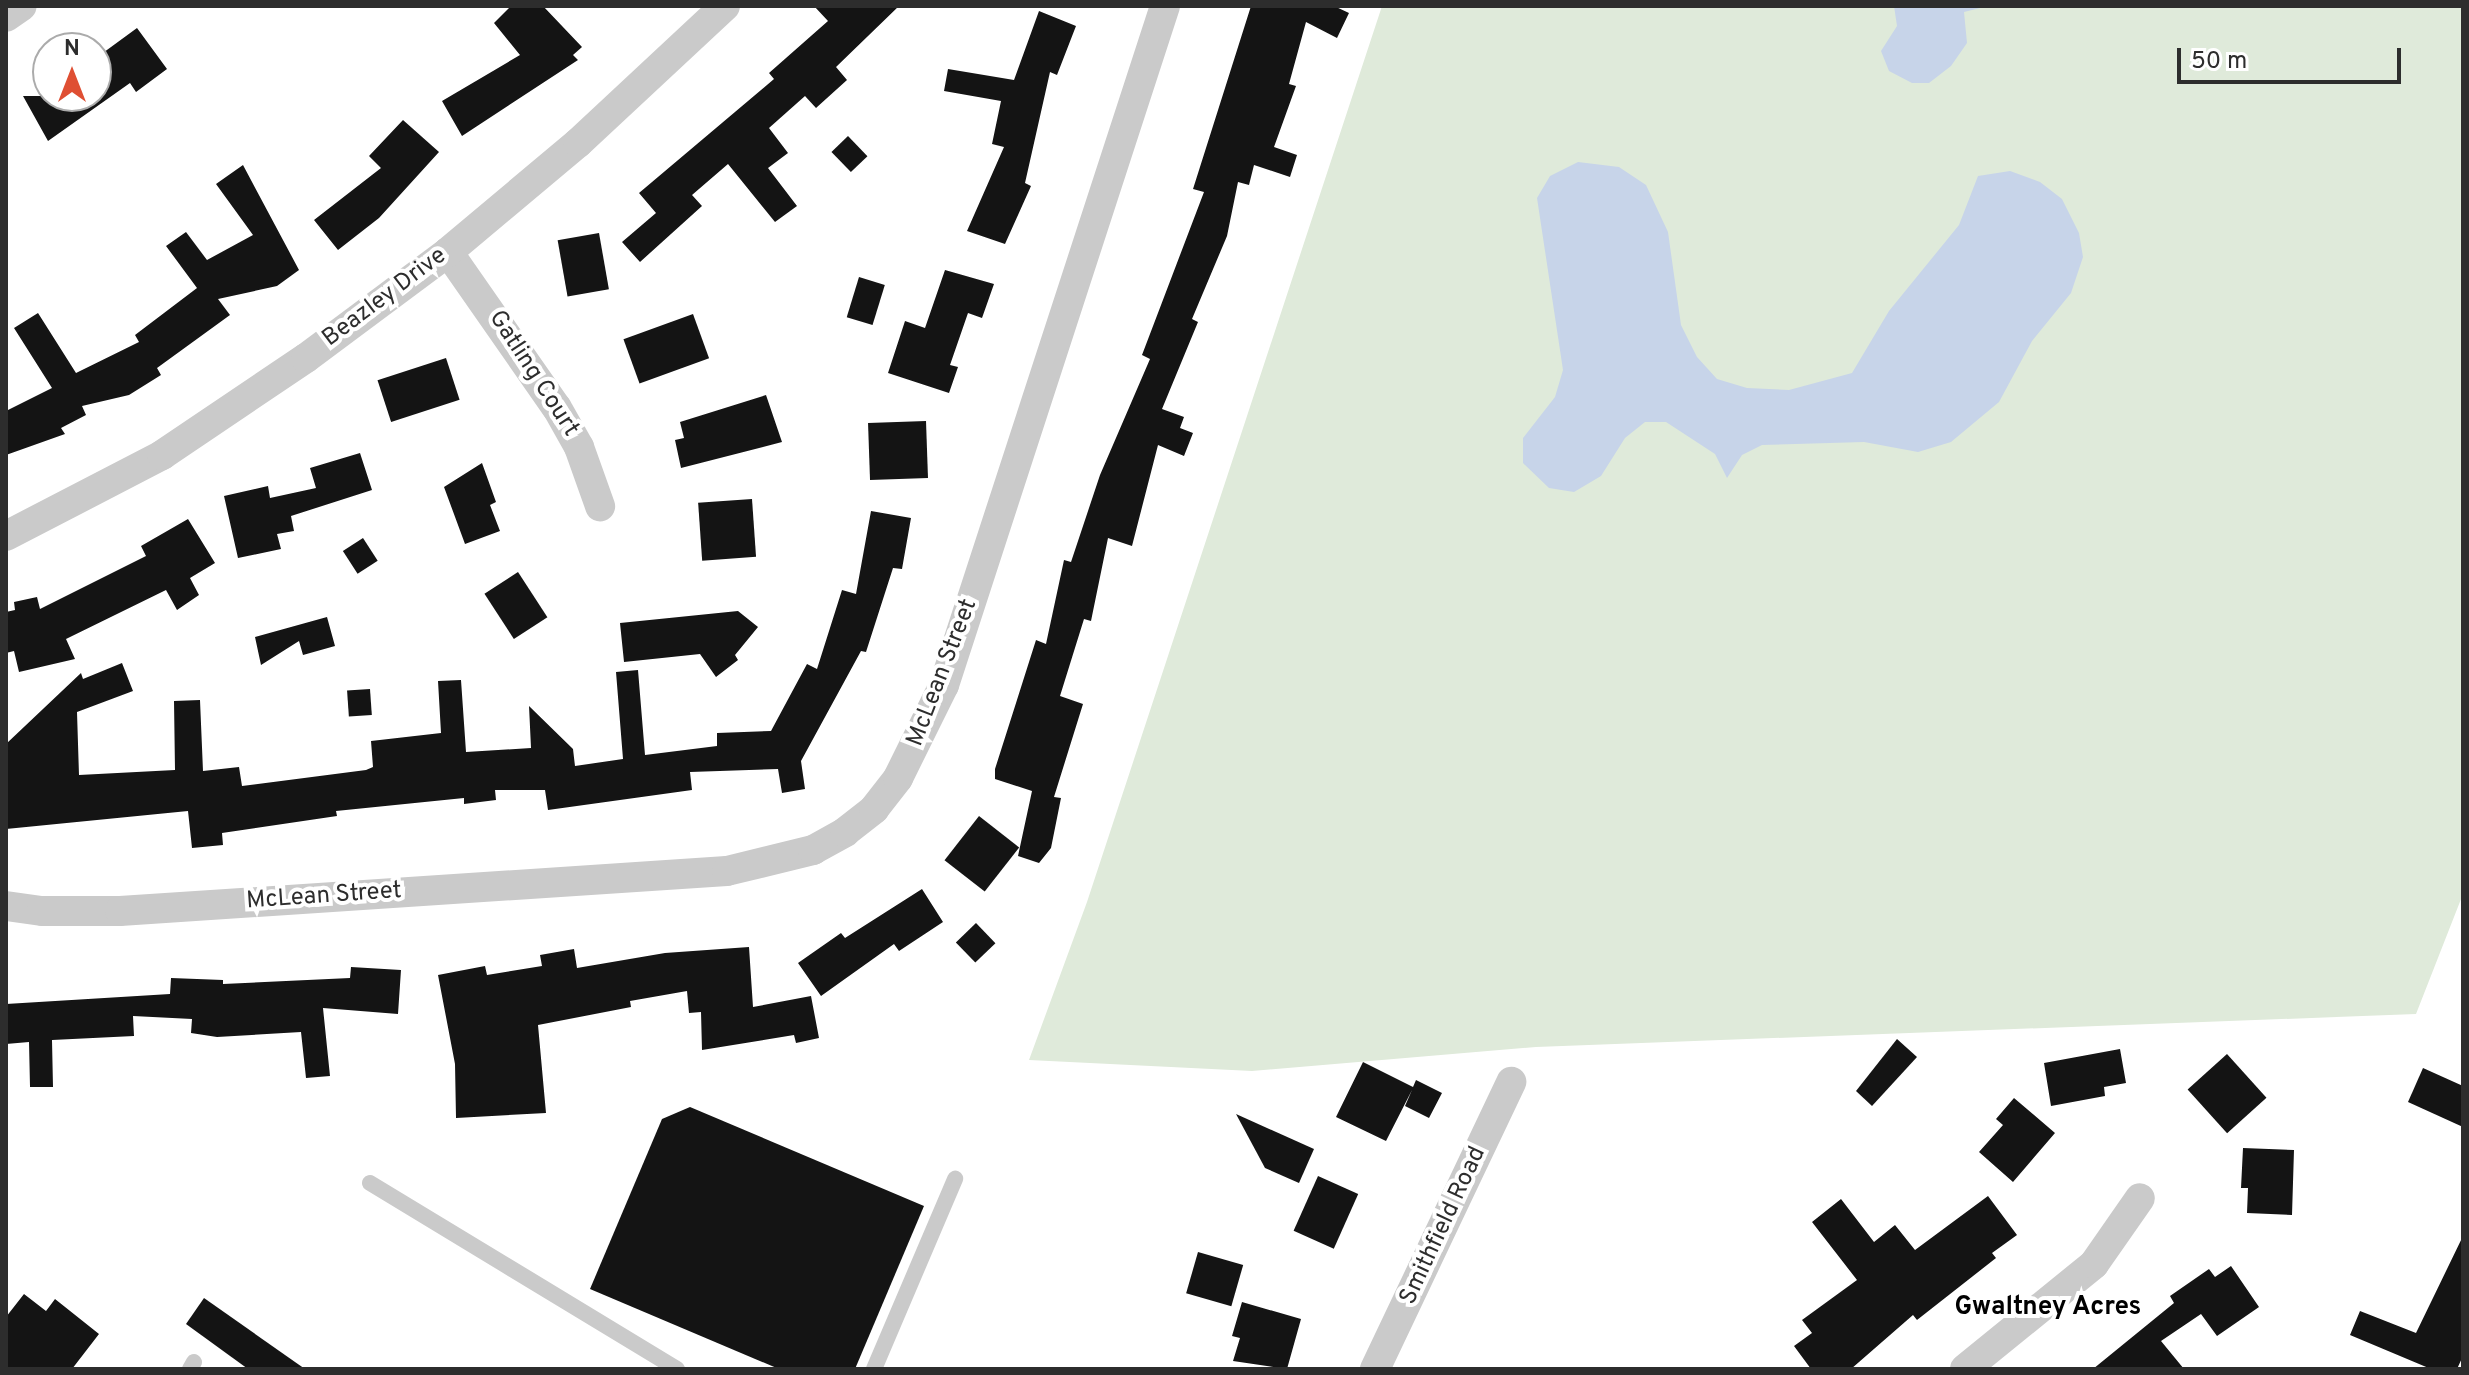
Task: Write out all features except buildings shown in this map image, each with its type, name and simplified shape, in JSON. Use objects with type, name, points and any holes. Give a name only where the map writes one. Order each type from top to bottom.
[{"type":"street","points":[[6,17],[22,6]]},
{"type":"street","name":"Beazley Drive","points":[[6,536],[162,455],[306,358],[448,252],[578,143],[725,6]]},
{"type":"street","name":"McLean Street","points":[[6,906],[42,911],[120,911],[727,871],[790,858],[845,832],[874,809],[898,778],[944,685],[1165,6]]},
{"type":"street","name":"Gatling Court","points":[[448,252],[557,408],[579,447],[600,506]]},
{"type":"street","name":"Smithfield Road","points":[[1375,1369],[1511,1082]]},
{"type":"street","points":[[1965,1369],[2094,1264],[2140,1198]]},
{"type":"lane","points":[[874,1369],[955,1179]]},
{"type":"lane","points":[[370,1183],[677,1369]]},
{"type":"green space","points":[[1382,6],[2463,6],[2463,894],[2416,1014],[1536,1047],[1252,1071],[1029,1060],[1087,902]]},
{"type":"water","points":[[1894,6],[1988,6],[1964,12],[1967,43],[1951,66],[1929,83],[1912,83],[1889,71],[1881,51],[1897,26]]},
{"type":"water","points":[[1578,162],[1619,167],[1646,185],[1668,232],[1681,325],[1697,357],[1717,379],[1747,388],[1789,390],[1852,373],[1889,311],[1959,225],[1978,176],[2010,171],[2040,182],[2062,199],[2079,233],[2083,257],[2071,293],[2032,341],[1999,402],[1951,442],[1918,452],[1864,442],[1762,445],[1742,455],[1727,478],[1715,454],[1666,422],[1645,422],[1625,438],[1601,476],[1574,492],[1549,488],[1523,463],[1523,438],[1555,397],[1563,370],[1537,198],[1550,176]]},
{"type":"district","name":"Gwaltney Acres","points":[[2048,1308]]}]
